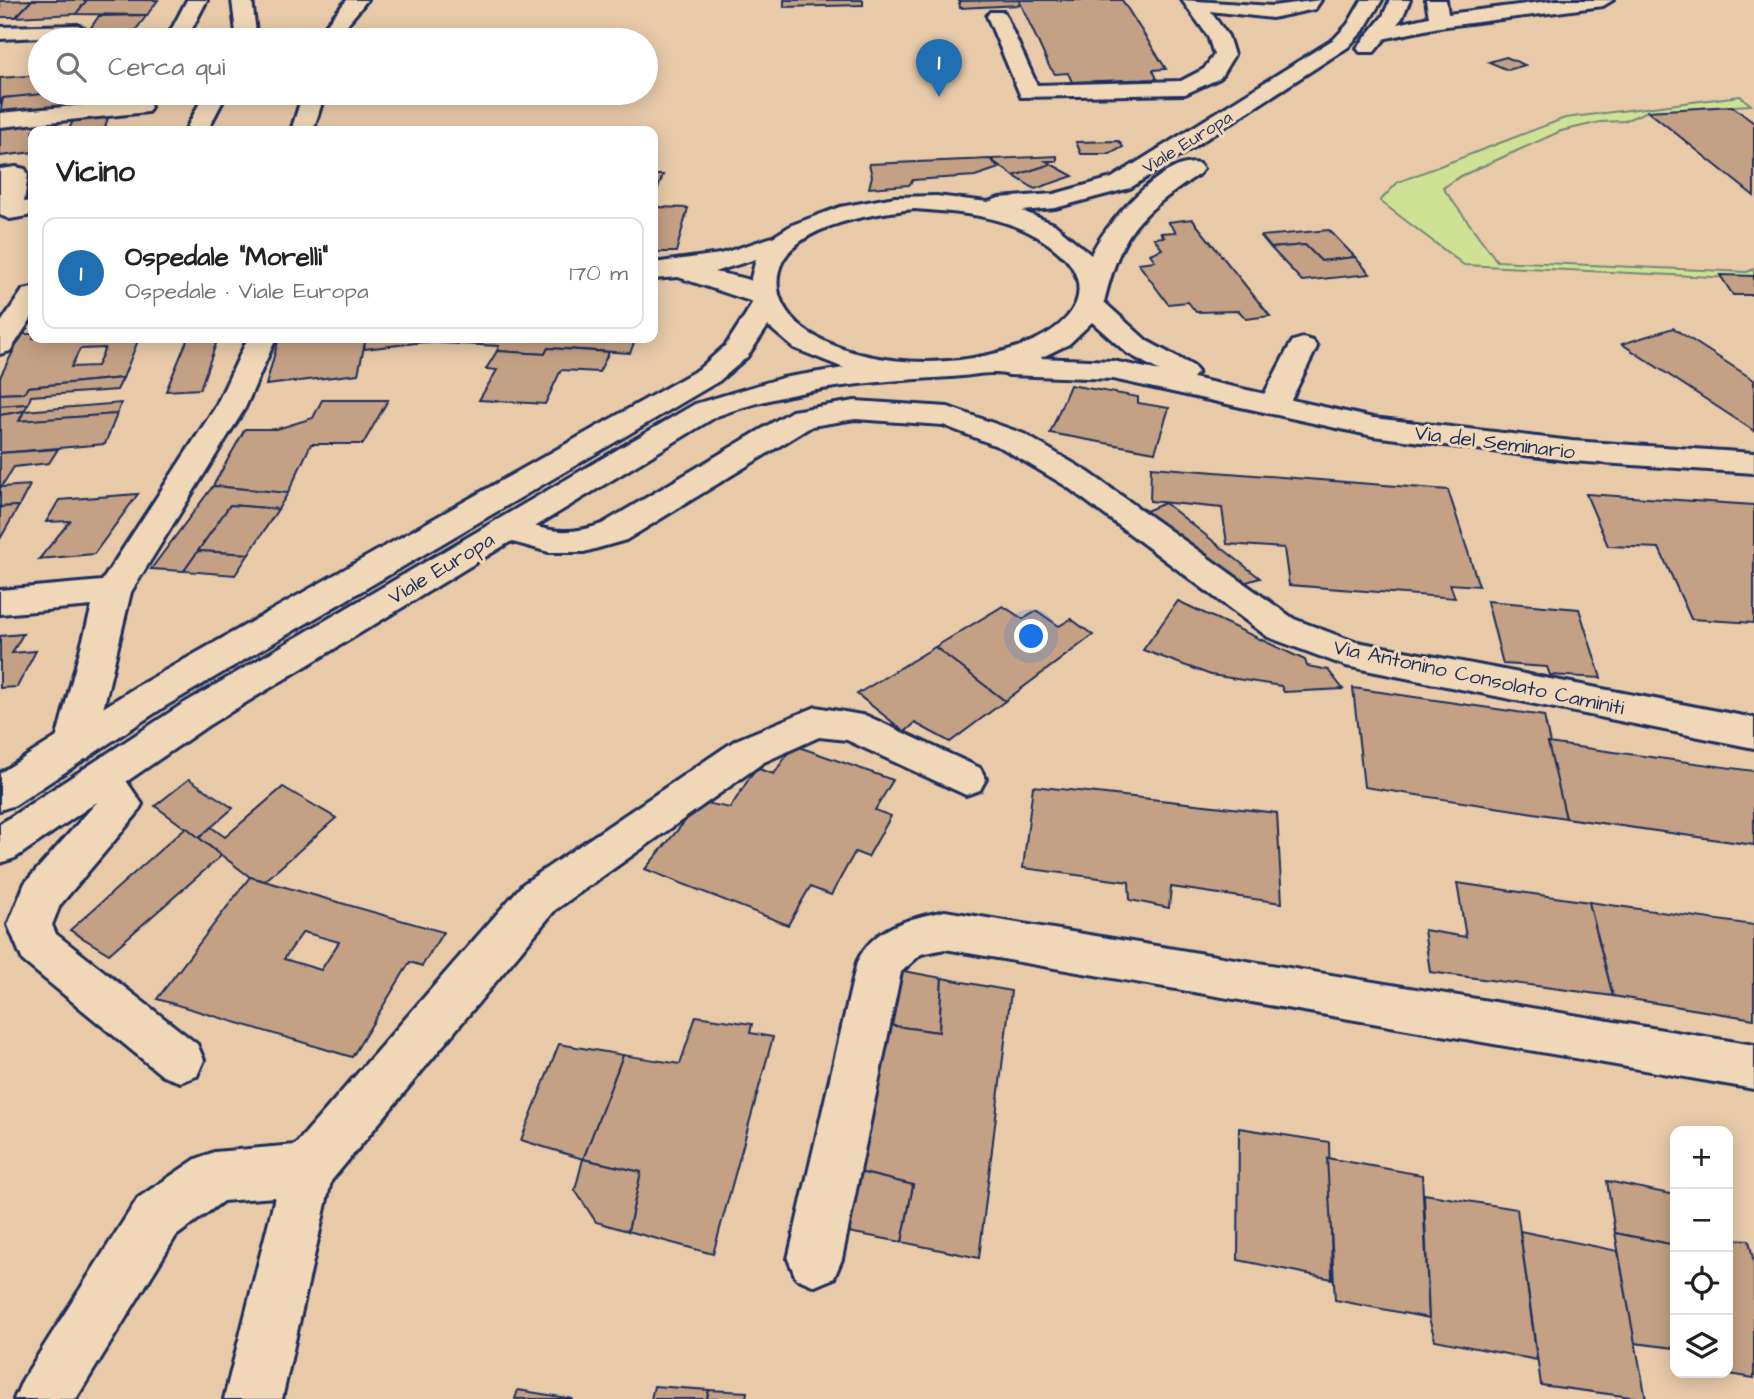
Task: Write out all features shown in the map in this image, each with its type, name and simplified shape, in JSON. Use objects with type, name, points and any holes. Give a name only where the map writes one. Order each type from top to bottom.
[{"type":"main road","points":[[182,28],[197,0]]},
{"type":"main road","points":[[242,0],[245,28]]},
{"type":"main road","points":[[334,28],[357,0]]},
{"type":"main road","points":[[1194,2],[1272,12],[1301,7],[1311,0]]},
{"type":"main road","name":"Viale Europa","points":[[965,204],[1055,201],[1121,183],[1341,43],[1356,27],[1372,0]]},
{"type":"main road","points":[[1292,101],[1347,64],[1382,33],[1400,0]]},
{"type":"main road","points":[[1436,0],[1439,21]]},
{"type":"main road","points":[[1382,33],[1439,21],[1603,0]]},
{"type":"main road","points":[[998,16],[1029,92],[1185,87],[1212,73],[1224,55],[1218,36],[1194,2]]},
{"type":"main road","points":[[0,33],[28,32]]},
{"type":"main road","points":[[0,120],[108,105]]},
{"type":"main road","points":[[131,126],[141,105]]},
{"type":"main road","points":[[199,126],[210,105]]},
{"type":"main road","points":[[304,126],[310,105]]},
{"type":"main road","name":"Viale Europa","points":[[1091,297],[1101,255],[1113,231],[1129,213],[1215,153]]},
{"type":"main road","points":[[0,176],[16,174],[10,211],[28,209]]},
{"type":"main road","points":[[661,270],[719,264],[750,256],[785,241],[819,221],[864,207],[914,202],[965,204],[1005,213],[1041,226],[1069,244],[1086,266],[1091,297],[1137,347],[1185,373],[1240,396]]},
{"type":"main road","name":"Viale Europa","points":[[0,846],[88,762],[150,697],[709,375],[733,358],[748,340],[765,299],[765,267],[785,241]]},
{"type":"main road","points":[[661,270],[734,284],[765,299],[784,327],[817,348],[862,363],[914,370],[990,365],[1112,370],[1240,396]]},
{"type":"main road","points":[[990,365],[1037,351],[1071,329],[1091,297]]},
{"type":"main road","points":[[16,330],[28,306]]},
{"type":"main road","points":[[180,1060],[39,947],[30,925],[41,896],[121,804],[88,762],[113,592],[230,408],[260,343]]},
{"type":"main road","points":[[1274,404],[1303,347]]},
{"type":"main road","name":"Viale Europa","points":[[0,794],[88,762],[195,715],[706,410],[735,398],[818,379],[914,370]]},
{"type":"main road","name":"Via del Seminario","points":[[1240,396],[1373,427],[1572,451],[1754,463]]},
{"type":"main road","name":"Via Antonino Consolato Caminiti","points":[[508,529],[559,544],[584,543],[614,532],[803,418],[855,410],[948,416],[1013,441],[1077,479],[1281,628],[1346,653],[1754,733]]},
{"type":"main road","points":[[0,602],[113,592]]},
{"type":"main road","points":[[253,1399],[308,1169],[539,897],[750,751],[816,722],[853,726],[966,779]]},
{"type":"main road","points":[[816,1259],[880,962],[908,938],[945,930],[1754,1067]]},
{"type":"main road","points":[[43,1399],[157,1217],[214,1177],[308,1169]]},
{"type":"green space","points":[[1740,96],[1751,105],[1648,111],[1624,121],[1600,122],[1561,131],[1461,176],[1443,188],[1497,261],[1747,272],[1754,269],[1754,279],[1464,265],[1380,201],[1398,182],[1565,118]]},
{"type":"building","points":[[32,0],[16,17],[0,17],[0,1]]},
{"type":"building","points":[[32,0],[87,0],[76,14],[16,17]]},
{"type":"building","points":[[87,0],[158,0],[147,15],[76,14]]},
{"type":"building","points":[[784,0],[863,0],[863,5],[784,7]]},
{"type":"building","points":[[1019,0],[1122,0],[1166,69],[1153,70],[1157,79],[1072,82],[1068,73],[1055,74],[1049,66]]},
{"type":"building","points":[[1019,0],[1020,5],[960,8],[959,1]]},
{"type":"building","points":[[147,15],[137,28],[90,28],[99,16]]},
{"type":"building","points":[[1506,57],[1525,65],[1508,70],[1489,62]]},
{"type":"building","points":[[28,76],[28,96],[3,98],[0,104],[0,78]]},
{"type":"building","points":[[28,95],[28,105],[84,105],[0,114],[3,98]]},
{"type":"building","points":[[1732,106],[1754,123],[1754,196],[1648,111]]},
{"type":"building","points":[[109,114],[105,126],[70,126],[75,117]]},
{"type":"building","points":[[60,119],[57,126],[28,126],[28,153],[0,156],[0,124]]},
{"type":"building","points":[[1119,141],[1123,147],[1110,154],[1081,154],[1076,142]]},
{"type":"building","points":[[1057,156],[1057,161],[1046,161],[1051,164],[1014,176],[990,159]]},
{"type":"building","points":[[990,159],[999,168],[975,176],[913,180],[909,185],[869,188],[872,176],[869,164]]},
{"type":"building","points":[[1051,164],[1073,176],[1035,189],[1014,176]]},
{"type":"building","points":[[658,175],[663,175],[658,188]]},
{"type":"building","points":[[658,207],[688,208],[676,252],[658,252]]},
{"type":"building","points":[[1192,219],[1270,316],[1246,319],[1239,311],[1196,312],[1188,302],[1168,304],[1138,263],[1155,261],[1150,254],[1162,249],[1154,238],[1164,237],[1161,233],[1176,232],[1168,222]]},
{"type":"building","points":[[1329,230],[1355,257],[1321,261],[1305,245],[1271,248],[1261,236]]},
{"type":"building","points":[[1305,245],[1321,261],[1355,257],[1370,274],[1302,281],[1271,248]]},
{"type":"building","points":[[1720,275],[1754,276],[1754,295],[1733,295]]},
{"type":"building","points":[[1673,328],[1754,380],[1754,431],[1622,344]]},
{"type":"building","points":[[22,334],[28,334],[28,343],[137,343],[123,378],[28,387],[24,393],[0,394],[0,377]],"holes":[[[105,348],[97,366],[71,367],[80,349]]]},
{"type":"building","points":[[186,343],[216,343],[200,389],[166,391]]},
{"type":"building","points":[[278,343],[365,343],[358,374],[266,385]]},
{"type":"building","points":[[365,343],[415,343],[364,349]]},
{"type":"building","points":[[443,343],[634,343],[630,353],[548,348],[545,354],[497,351],[499,346]]},
{"type":"building","points":[[548,348],[609,352],[599,372],[561,370],[545,404],[479,400],[497,370],[486,369],[497,351],[545,354]]},
{"type":"building","points":[[123,378],[117,390],[31,396],[28,404],[0,406],[0,394],[24,393],[28,387]]},
{"type":"building","points":[[1070,385],[1138,397],[1138,403],[1169,408],[1155,452],[1050,433]]},
{"type":"building","points":[[322,400],[388,400],[363,444],[311,444],[288,493],[213,486],[245,429],[277,429],[313,418]]},
{"type":"building","points":[[121,403],[117,414],[19,421],[24,411]]},
{"type":"building","points":[[28,404],[24,411],[0,415],[0,406]]},
{"type":"building","points":[[24,411],[19,421],[117,414],[105,444],[0,453],[0,415]]},
{"type":"building","points":[[58,449],[49,463],[14,467],[1,487],[30,485],[19,506],[0,507],[0,453]]},
{"type":"building","points":[[1151,467],[1448,490],[1479,586],[1450,584],[1455,598],[1289,585],[1284,548],[1227,544],[1222,508],[1150,501]]},
{"type":"building","points":[[213,486],[288,493],[278,509],[230,505],[184,571],[151,569]]},
{"type":"building","points":[[138,494],[94,554],[39,559],[70,521],[46,522],[59,500]]},
{"type":"building","points":[[1586,494],[1754,505],[1754,623],[1691,619],[1659,548],[1608,546]]},
{"type":"building","points":[[1165,503],[1260,578],[1240,584],[1146,511]]},
{"type":"building","points":[[230,505],[278,509],[249,554],[198,551]]},
{"type":"building","points":[[19,506],[0,539],[0,507]]},
{"type":"building","points":[[198,551],[249,554],[235,575],[184,571]]},
{"type":"building","points":[[1178,601],[1305,660],[1307,666],[1328,670],[1343,689],[1284,692],[1281,686],[1211,675],[1143,650]]},
{"type":"building","points":[[1487,601],[1579,609],[1601,678],[1550,675],[1547,667],[1503,664]]},
{"type":"building","points":[[1003,606],[1023,619],[1037,611],[1059,626],[1071,619],[1093,635],[1005,701],[935,647]]},
{"type":"building","points":[[23,634],[12,653],[36,651],[17,687],[0,688],[0,636]]},
{"type":"building","points":[[935,647],[1005,701],[950,742],[915,723],[905,732],[857,694]]},
{"type":"building","points":[[1353,688],[1544,716],[1566,818],[1364,787]]},
{"type":"building","points":[[1548,743],[1754,771],[1754,845],[1566,818]]},
{"type":"building","points":[[793,745],[893,780],[875,810],[891,816],[868,857],[855,852],[831,895],[810,887],[788,925],[645,869],[701,802],[730,808],[756,768],[774,774]]},
{"type":"building","points":[[189,779],[233,808],[199,838],[155,806]]},
{"type":"building","points":[[1033,786],[1277,813],[1282,903],[1171,887],[1169,908],[1130,900],[1129,882],[1023,868]]},
{"type":"building","points":[[283,787],[336,818],[265,881],[250,877],[199,838],[211,827],[225,837]]},
{"type":"building","points":[[186,827],[221,856],[109,954],[70,930]]},
{"type":"building","points":[[250,877],[443,932],[422,966],[410,962],[352,1057],[157,999]],"holes":[[[303,932],[339,942],[321,970],[284,959]]]},
{"type":"building","points":[[1457,883],[1589,902],[1613,996],[1430,972],[1424,930],[1466,937]]},
{"type":"building","points":[[1589,902],[1754,925],[1754,1019],[1613,996]]},
{"type":"building","points":[[898,970],[942,978],[939,1032],[887,1025]]},
{"type":"building","points":[[942,978],[1011,991],[979,1258],[902,1242],[913,1185],[859,1172],[887,1025],[939,1032]]},
{"type":"building","points":[[696,1016],[752,1024],[750,1033],[773,1037],[713,1254],[628,1231],[641,1172],[583,1159],[623,1055],[680,1064]]},
{"type":"building","points":[[559,1044],[623,1055],[583,1159],[521,1140]]},
{"type":"building","points":[[1239,1128],[1329,1142],[1332,1279],[1238,1260]]},
{"type":"building","points":[[1327,1158],[1422,1175],[1429,1318],[1335,1300]]},
{"type":"building","points":[[583,1159],[641,1172],[628,1231],[596,1222],[575,1190]]},
{"type":"building","points":[[859,1172],[913,1185],[902,1242],[848,1232]]},
{"type":"building","points":[[1607,1181],[1670,1194],[1670,1244],[1615,1233]]},
{"type":"building","points":[[1424,1194],[1517,1209],[1537,1360],[1435,1340],[1429,1318]]},
{"type":"building","points":[[1520,1231],[1618,1251],[1646,1399],[1541,1385]]},
{"type":"building","points":[[1615,1233],[1670,1244],[1670,1347],[1635,1343]]},
{"type":"building","points":[[1733,1239],[1749,1240],[1754,1263],[1754,1378],[1733,1375]]},
{"type":"building","points":[[654,1386],[709,1390],[707,1399],[651,1399]]},
{"type":"building","points":[[518,1390],[573,1399],[515,1399]]},
{"type":"building","points":[[709,1390],[747,1392],[746,1399],[707,1399]]},
{"type":"place","name":"Ospedale \"Morelli\"","points":[[939,97]]}]
